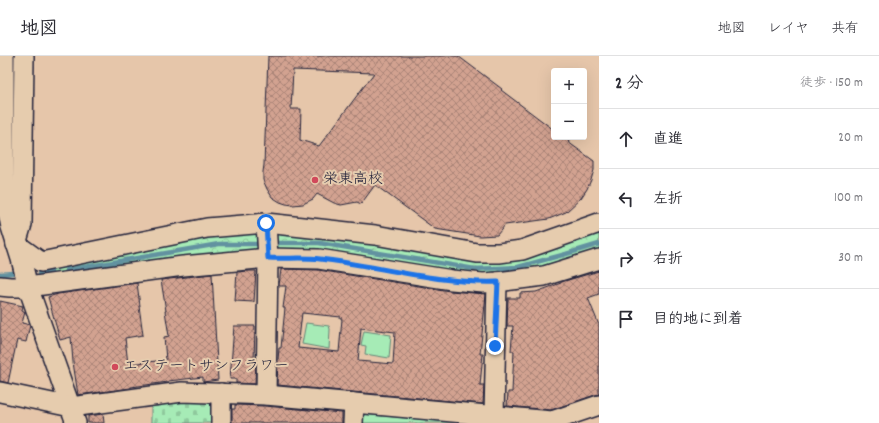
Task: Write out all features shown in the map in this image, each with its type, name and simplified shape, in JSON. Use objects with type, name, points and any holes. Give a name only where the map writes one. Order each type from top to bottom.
[{"type":"street","points":[[4,56],[5,198],[11,227],[26,278],[74,415]]},
{"type":"street","points":[[16,244],[22,224],[24,56]]},
{"type":"street","points":[[16,244],[40,262],[207,228],[266,223],[375,235],[477,254],[522,250],[599,223]]},
{"type":"street","points":[[266,223],[268,253],[266,395]]},
{"type":"street","points":[[0,286],[10,287],[26,278],[183,266],[268,253],[319,259],[452,280],[483,283],[544,276],[599,258]]},
{"type":"street","points":[[494,416],[498,282]]},
{"type":"street","points":[[0,392],[74,415],[182,392],[266,395],[552,422],[599,405]]},
{"type":"street","points":[[221,423],[222,393]]},
{"type":"street","points":[[354,403],[354,423]]},
{"type":"green space","points":[[266,223],[477,253],[599,223],[599,259],[497,282],[319,259],[45,284],[41,262]]},
{"type":"green space","points":[[306,323],[329,326],[329,349],[302,344]]},
{"type":"green space","points":[[364,331],[391,335],[389,358],[365,354],[366,346],[361,345]]},
{"type":"green space","points":[[192,398],[214,400],[214,423],[151,423],[151,404]]},
{"type":"green space","points":[[361,414],[463,423],[361,423]]},
{"type":"building","points":[[268,56],[458,56],[551,128],[551,140],[569,140],[568,142],[594,161],[594,170],[587,189],[581,198],[566,212],[549,219],[505,225],[497,235],[480,236],[435,229],[375,185],[361,204],[357,202],[341,205],[317,194],[313,199],[303,204],[286,204],[272,197],[263,180]],"holes":[[[293,70],[374,73],[319,146],[300,140],[301,109],[291,109]]]},
{"type":"building","points":[[281,269],[318,270],[450,291],[486,294],[480,354],[483,354],[480,385],[484,385],[483,404],[277,385],[279,348],[281,348],[285,308],[283,308],[286,286],[279,286]],"holes":[[[302,313],[341,317],[339,352],[298,348]],[[361,328],[395,332],[393,364],[358,361]]]},
{"type":"building","points":[[256,271],[254,302],[235,301],[237,272]]},
{"type":"building","points":[[599,271],[599,294],[588,298],[599,325],[599,394],[551,410],[507,406],[508,392],[512,392],[514,351],[511,351],[513,326],[507,326],[508,298],[520,298],[520,293],[536,292],[561,282]]},
{"type":"building","points":[[212,274],[218,380],[203,382],[203,377],[78,395],[71,337],[60,340],[48,297],[58,294],[137,283],[143,335],[125,338],[128,364],[166,360],[164,337],[169,336],[161,280]]},
{"type":"building","points":[[0,301],[23,306],[22,310],[25,312],[22,323],[30,325],[26,342],[17,340],[8,383],[0,381]]},
{"type":"building","points":[[234,326],[255,326],[255,384],[236,383],[236,379],[230,379]]},
{"type":"building","points":[[235,405],[265,406],[342,413],[342,423],[232,423],[232,409],[235,409]]},
{"type":"building","points":[[103,414],[104,423],[88,423],[88,416]]},
{"type":"waterway","points":[[272,243],[319,243],[475,269],[518,267],[599,244]]},
{"type":"waterway","points":[[67,270],[219,244],[263,244]]},
{"type":"waterway","points":[[39,274],[51,272]]},
{"type":"waterway","points":[[0,274],[13,273]]},
{"type":"place","name":"栄東高校","points":[[315,180]]},
{"type":"place","name":"エステートサンフラワー","points":[[115,367]]},
{"type":"route","points":[[266,223],[268,258],[319,259],[465,282],[498,282],[495,346]]}]
